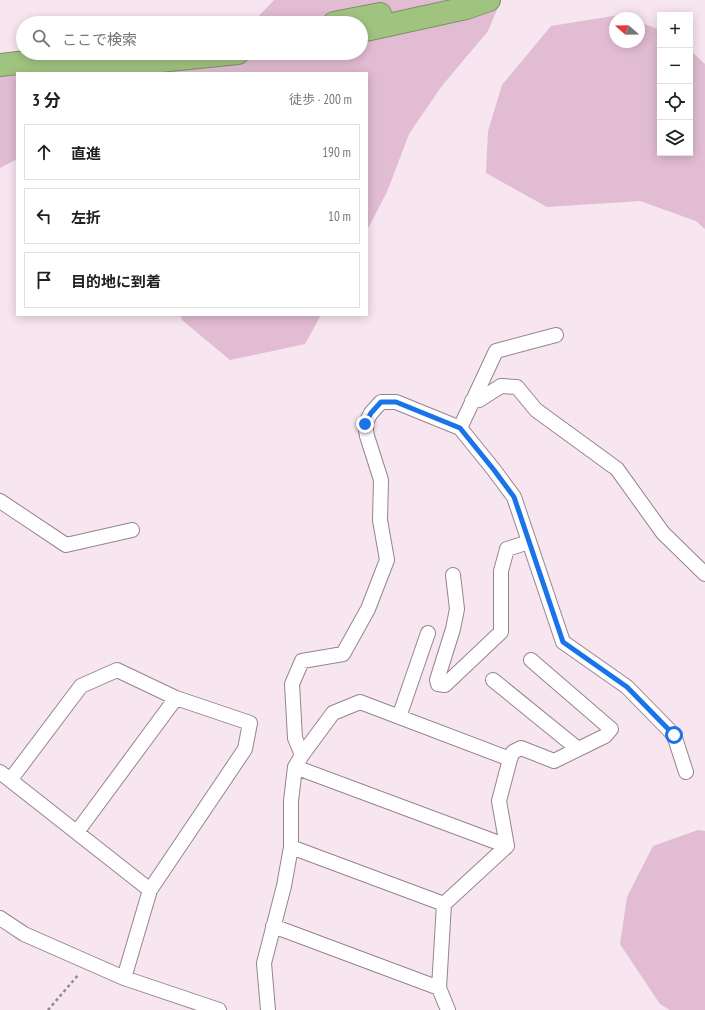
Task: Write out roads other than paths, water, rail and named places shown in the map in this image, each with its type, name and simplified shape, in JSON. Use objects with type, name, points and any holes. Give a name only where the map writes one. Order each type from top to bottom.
[{"type":"highway","points":[[368,16],[441,0]]},
{"type":"highway","points":[[368,29],[466,8],[489,0]]},
{"type":"highway","points":[[0,65],[45,60]]},
{"type":"highway","points":[[52,72],[169,60]]},
{"type":"highway","points":[[0,77],[16,75]]},
{"type":"street","points":[[460,428],[496,351],[556,335]]},
{"type":"street","points":[[472,401],[479,400],[501,386],[517,387],[536,410],[616,470],[664,533],[705,574]]},
{"type":"street","points":[[268,1010],[264,963],[284,886],[292,847],[291,801],[299,761],[295,738],[292,684],[302,661],[343,654],[368,609],[387,560],[380,520],[381,480],[367,436],[365,424],[371,413],[381,402],[396,402],[460,428],[514,497],[563,642],[627,687],[674,735],[686,772]]},
{"type":"street","points":[[0,501],[66,545],[132,530]]},
{"type":"street","points":[[453,575],[458,609],[437,680],[438,684],[445,685],[501,632],[501,571],[507,548],[529,542]]},
{"type":"street","points":[[399,717],[428,633]]},
{"type":"street","points":[[507,846],[499,801],[513,752],[521,748],[554,762],[605,736],[612,729],[530,660]]},
{"type":"street","points":[[124,978],[150,890],[245,749],[250,723],[176,698],[117,670],[81,686],[5,775],[150,890]]},
{"type":"street","points":[[493,680],[578,749]]},
{"type":"street","points":[[77,832],[176,698]]},
{"type":"street","points":[[299,761],[333,713],[360,702],[510,759]]},
{"type":"street","points":[[299,761],[507,846]]},
{"type":"street","points":[[448,1010],[439,988],[444,904],[507,846]]},
{"type":"street","points":[[292,847],[444,904]]},
{"type":"street","points":[[0,918],[24,934],[124,978],[219,1010]]},
{"type":"street","points":[[273,926],[439,988]]}]
